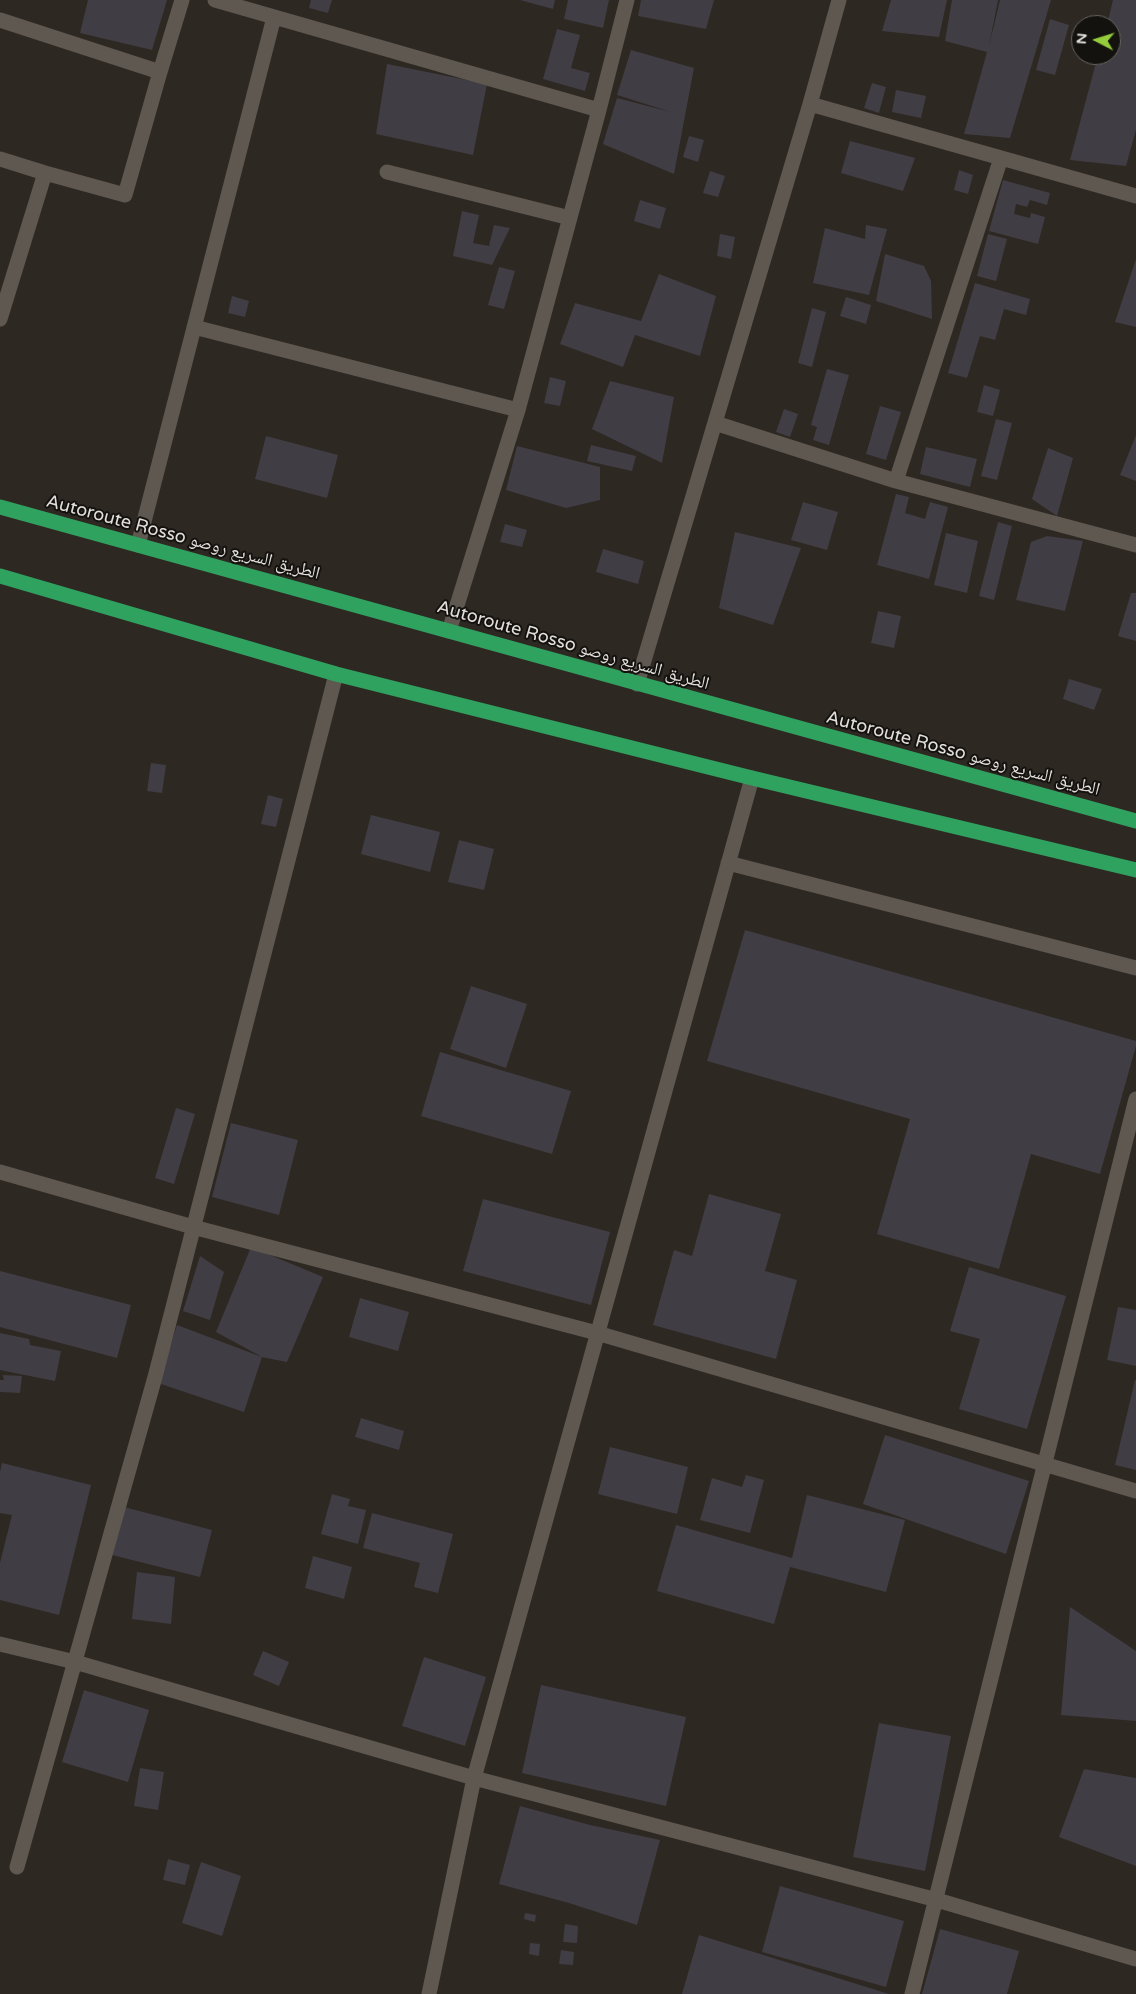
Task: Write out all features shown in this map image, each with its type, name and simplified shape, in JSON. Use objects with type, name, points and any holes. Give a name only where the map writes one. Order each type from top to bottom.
[{"type":"highway","name":"Autoroute Rosso الطريق السريع روصو","points":[[0,507],[1136,821]]},
{"type":"highway","points":[[0,576],[336,674],[752,778],[1136,870]]},
{"type":"street","points":[[0,159],[125,195],[182,0]]},
{"type":"street","points":[[215,0],[599,110]]},
{"type":"street","points":[[450,631],[518,410],[599,110],[626,0]]},
{"type":"street","points":[[637,684],[810,104],[839,0]]},
{"type":"street","points":[[138,545],[274,17]]},
{"type":"street","points":[[0,20],[160,72]]},
{"type":"street","points":[[810,104],[1136,196]]},
{"type":"street","points":[[896,481],[1001,158]]},
{"type":"street","points":[[387,172],[570,218]]},
{"type":"street","points":[[0,318],[45,173]]},
{"type":"street","points":[[194,327],[518,410]]},
{"type":"street","points":[[715,423],[896,481],[1136,545]]},
{"type":"street","points":[[17,1866],[155,1377],[336,674]]},
{"type":"street","points":[[429,1994],[474,1778],[752,778]]},
{"type":"street","points":[[728,863],[1136,968]]},
{"type":"street","points":[[912,1994],[1045,1465],[1129,1158],[1136,1099]]},
{"type":"street","points":[[0,1172],[193,1227],[597,1333],[1136,1491]]},
{"type":"street","points":[[0,1644],[75,1662],[474,1778],[937,1900],[1136,1959]]},
{"type":"building","points":[[88,0],[167,0],[152,50],[80,33]]},
{"type":"building","points":[[311,0],[332,0],[328,13],[309,8]]},
{"type":"building","points":[[520,0],[555,0],[553,9]]},
{"type":"building","points":[[568,0],[609,0],[603,28],[564,19]]},
{"type":"building","points":[[641,0],[714,0],[706,29],[638,16]]},
{"type":"building","points":[[891,0],[947,0],[939,37],[882,31]]},
{"type":"building","points":[[952,0],[998,0],[989,46],[1000,0],[1051,0],[1010,138],[964,134],[987,52],[945,41]]},
{"type":"building","points":[[1113,0],[1136,0],[1136,130],[1126,166],[1070,160],[1095,65],[1121,65],[1121,15],[1109,15]]},
{"type":"building","points":[[1050,19],[1069,25],[1055,75],[1036,70]]},
{"type":"building","points":[[557,29],[580,35],[571,68],[590,73],[585,91],[543,79]]},
{"type":"building","points":[[631,50],[694,68],[674,174],[603,144],[617,98],[671,112],[617,95]]},
{"type":"building","points":[[387,64],[487,84],[473,155],[376,134]]},
{"type":"building","points":[[872,83],[886,87],[879,113],[864,108]]},
{"type":"building","points":[[896,90],[926,96],[921,118],[892,112]]},
{"type":"building","points":[[689,136],[704,140],[698,162],[683,157]]},
{"type":"building","points":[[850,141],[915,158],[903,191],[841,173]]},
{"type":"building","points":[[959,170],[973,175],[968,194],[954,190]]},
{"type":"building","points":[[710,171],[725,176],[718,197],[703,193]]},
{"type":"building","points":[[1003,180],[1050,193],[1047,205],[1030,200],[1027,207],[1016,204],[1014,214],[1030,218],[1031,213],[1045,217],[1038,244],[989,231]]},
{"type":"building","points":[[640,200],[666,208],[660,229],[634,221]]},
{"type":"building","points":[[462,211],[479,215],[473,243],[489,246],[494,225],[510,228],[492,265],[453,256]]},
{"type":"building","points":[[866,225],[887,229],[869,295],[813,283],[825,228],[865,239]]},
{"type":"building","points":[[720,234],[735,237],[731,259],[717,256]]},
{"type":"building","points":[[988,234],[1007,239],[996,281],[977,276]]},
{"type":"building","points":[[885,254],[924,266],[931,281],[932,319],[876,301]]},
{"type":"building","points":[[1136,259],[1136,327],[1115,322]]},
{"type":"building","points":[[499,267],[515,271],[504,309],[488,305]]},
{"type":"building","points":[[659,274],[716,296],[700,356],[635,335],[623,367],[560,344],[575,303],[641,321]]},
{"type":"building","points":[[975,283],[1030,299],[1026,315],[1004,309],[995,340],[980,336],[967,378],[948,373]]},
{"type":"building","points":[[232,296],[249,301],[245,317],[228,313]]},
{"type":"building","points":[[846,297],[871,305],[866,324],[840,316]]},
{"type":"building","points":[[812,308],[826,312],[812,367],[798,363]]},
{"type":"building","points":[[827,369],[849,375],[829,445],[813,440],[817,427],[811,425]]},
{"type":"building","points":[[550,377],[566,381],[560,406],[544,403]]},
{"type":"building","points":[[610,381],[674,397],[662,463],[592,429]]},
{"type":"building","points":[[984,385],[1000,390],[993,416],[977,412]]},
{"type":"building","points":[[880,406],[901,412],[886,460],[866,454]]},
{"type":"building","points":[[784,409],[798,414],[790,437],[776,432]]},
{"type":"building","points":[[996,419],[1012,423],[997,480],[981,476]]},
{"type":"building","points":[[1136,435],[1136,481],[1120,475]]},
{"type":"building","points":[[266,436],[338,455],[327,498],[255,479]]},
{"type":"building","points":[[591,445],[636,456],[632,471],[587,461]]},
{"type":"building","points":[[517,446],[600,467],[600,500],[566,508],[506,490]]},
{"type":"building","points":[[926,447],[977,459],[970,487],[920,474]]},
{"type":"building","points":[[1048,448],[1073,458],[1057,516],[1032,499]]},
{"type":"building","points":[[896,494],[909,497],[905,513],[925,519],[930,502],[948,507],[929,579],[877,565]]},
{"type":"building","points":[[803,502],[838,512],[827,550],[791,540]]},
{"type":"building","points":[[998,522],[1012,526],[994,600],[979,596]]},
{"type":"building","points":[[505,524],[527,530],[522,547],[500,542]]},
{"type":"building","points":[[735,532],[801,548],[773,625],[719,608]]},
{"type":"building","points":[[946,533],[978,541],[967,593],[934,585]]},
{"type":"building","points":[[1047,536],[1083,541],[1065,611],[1016,600],[1031,542]]},
{"type":"building","points":[[603,549],[644,561],[638,584],[596,572]]},
{"type":"building","points":[[1131,593],[1136,593],[1136,641],[1118,636]]},
{"type":"building","points":[[878,611],[901,616],[894,648],[871,643]]},
{"type":"building","points":[[1069,679],[1102,689],[1094,710],[1063,699]]},
{"type":"building","points":[[151,763],[166,765],[162,793],[147,791]]},
{"type":"building","points":[[268,795],[283,799],[276,827],[261,824]]},
{"type":"building","points":[[371,815],[440,832],[430,872],[361,854]]},
{"type":"building","points":[[459,840],[494,849],[484,890],[448,882]]},
{"type":"building","points":[[745,930],[1136,1041],[1100,1174],[1031,1154],[999,1269],[877,1234],[910,1119],[707,1061]]},
{"type":"building","points":[[471,986],[527,1004],[506,1068],[450,1049]]},
{"type":"building","points":[[440,1052],[571,1091],[552,1154],[421,1116]]},
{"type":"building","points":[[176,1108],[195,1114],[174,1184],[155,1178]]},
{"type":"building","points":[[231,1123],[298,1140],[279,1215],[212,1197]]},
{"type":"building","points":[[709,1194],[781,1214],[765,1271],[797,1280],[776,1359],[653,1325],[674,1250],[692,1256]]},
{"type":"building","points":[[483,1199],[610,1232],[591,1305],[463,1271]]},
{"type":"building","points":[[251,1247],[323,1277],[287,1362],[262,1357],[216,1332]]},
{"type":"building","points":[[200,1256],[224,1272],[210,1320],[183,1311]]},
{"type":"building","points":[[969,1267],[1066,1296],[1027,1429],[959,1409],[980,1339],[950,1331]]},
{"type":"building","points":[[0,1271],[131,1305],[117,1358],[0,1327]]},
{"type":"building","points":[[360,1298],[409,1312],[398,1351],[349,1337]]},
{"type":"building","points":[[1118,1307],[1136,1310],[1136,1366],[1107,1360]]},
{"type":"building","points":[[177,1325],[262,1357],[244,1412],[158,1383]]},
{"type":"building","points":[[0,1333],[29,1339],[30,1345],[61,1351],[55,1381],[0,1370]]},
{"type":"building","points":[[3,1375],[22,1376],[20,1393],[0,1392],[0,1380],[4,1380]]},
{"type":"building","points":[[1136,1380],[1136,1470],[1115,1465]]},
{"type":"building","points":[[361,1418],[404,1431],[399,1450],[355,1437]]},
{"type":"building","points":[[885,1435],[1029,1481],[1006,1554],[863,1504]]},
{"type":"building","points":[[610,1447],[688,1467],[677,1514],[598,1494]]},
{"type":"building","points":[[2,1463],[91,1485],[59,1615],[0,1600],[0,1563],[12,1515],[0,1513],[0,1472]]},
{"type":"building","points":[[746,1475],[764,1480],[750,1533],[700,1520],[712,1478],[742,1487]]},
{"type":"building","points":[[332,1494],[350,1499],[348,1506],[366,1510],[358,1544],[321,1534]]},
{"type":"building","points":[[807,1495],[905,1520],[886,1592],[790,1567],[774,1624],[657,1591],[676,1525],[792,1558]]},
{"type":"building","points":[[124,1507],[212,1530],[200,1577],[112,1555]]},
{"type":"building","points":[[372,1513],[453,1534],[438,1593],[414,1587],[420,1563],[363,1548]]},
{"type":"building","points":[[313,1556],[352,1567],[344,1599],[305,1588]]},
{"type":"building","points":[[137,1572],[175,1577],[171,1624],[132,1619]]},
{"type":"building","points":[[1070,1607],[1136,1651],[1136,1721],[1061,1715]]},
{"type":"building","points":[[263,1651],[289,1662],[279,1686],[253,1675]]},
{"type":"building","points":[[424,1657],[486,1677],[465,1746],[402,1726]]},
{"type":"building","points":[[541,1685],[686,1717],[666,1806],[522,1773]]},
{"type":"building","points":[[84,1690],[149,1710],[128,1782],[62,1762]]},
{"type":"building","points":[[879,1723],[951,1736],[925,1871],[853,1857]]},
{"type":"building","points":[[140,1768],[164,1772],[158,1810],[134,1806]]},
{"type":"building","points":[[1084,1769],[1136,1778],[1136,1866],[1059,1837]]},
{"type":"building","points":[[520,1806],[590,1825],[660,1840],[637,1925],[569,1903],[499,1884]]},
{"type":"building","points":[[168,1859],[190,1865],[185,1885],[163,1880]]},
{"type":"building","points":[[201,1862],[241,1876],[222,1936],[182,1923]]},
{"type":"building","points":[[780,1886],[904,1921],[886,1987],[762,1952]]},
{"type":"building","points":[[525,1913],[536,1915],[535,1922],[524,1919]]},
{"type":"building","points":[[565,1924],[578,1926],[577,1943],[563,1942]]},
{"type":"building","points":[[940,1929],[1019,1951],[1007,1994],[922,1994]]},
{"type":"building","points":[[699,1935],[889,1994],[682,1994]]},
{"type":"building","points":[[530,1943],[540,1944],[539,1956],[529,1954]]},
{"type":"building","points":[[561,1950],[574,1952],[573,1965],[559,1964]]}]
